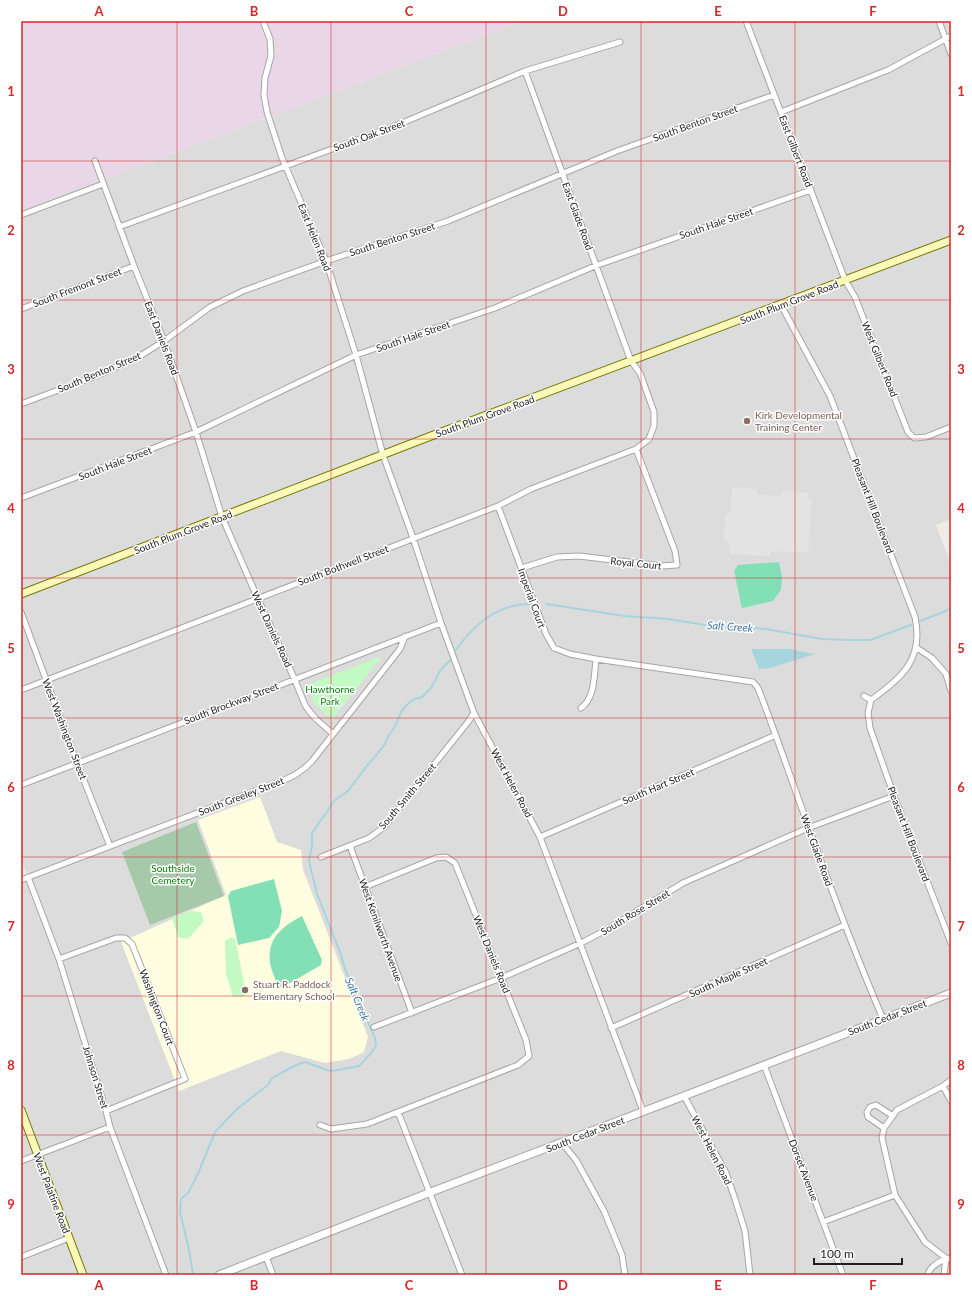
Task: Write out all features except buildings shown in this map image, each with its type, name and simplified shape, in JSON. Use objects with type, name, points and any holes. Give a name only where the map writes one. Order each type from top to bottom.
[{"type":"main road","name":"South Plum Grove Road","points":[[21,594],[951,240]]},
{"type":"main road","name":"West Palatine Road","points":[[21,1110],[84,1275]]},
{"type":"street","name":"East Helen Road","points":[[263,21],[270,39],[272,56],[265,78],[264,95],[267,112],[285,165],[326,261],[356,356],[383,455]]},
{"type":"street","name":"East Gilbert Road","points":[[746,21],[845,280]]},
{"type":"street","points":[[939,21],[951,54]]},
{"type":"street","points":[[781,112],[888,70],[951,36]]},
{"type":"street","name":"South Oak Street","points":[[119,227],[395,126],[524,71],[620,42]]},
{"type":"street","name":"East Glade Road","points":[[524,71],[631,361]]},
{"type":"street","name":"South Benton Street","points":[[21,404],[140,356],[164,341],[210,307],[243,291],[448,220],[617,151],[774,95]]},
{"type":"street","name":"East Daniels Road","points":[[95,161],[119,227],[164,341],[196,432],[222,517]]},
{"type":"street","points":[[21,215],[103,184]]},
{"type":"street","name":"South Hale Street","points":[[21,498],[196,432],[356,356],[495,308],[595,266],[811,190]]},
{"type":"street","name":"South Fremont Street","points":[[21,309],[134,266]]},
{"type":"street","name":"West Gilbert Road","points":[[845,280],[855,297],[908,432],[914,438],[926,437],[951,427]]},
{"type":"street","name":"Pleasant Hill Boulevard","points":[[781,305],[824,383],[843,428],[915,618],[918,630],[917,648],[906,669],[883,691],[871,700],[868,713],[870,728],[894,796],[951,943]]},
{"type":"street","name":"South Bothwell Street","points":[[21,690],[498,506],[531,489],[636,449],[649,439],[654,426],[654,412],[640,373],[631,361]]},
{"type":"street","name":"Royal Court","points":[[522,568],[557,557],[579,556],[662,566],[677,565],[675,551],[636,449]]},
{"type":"street","name":"West Helen Road","points":[[383,455],[474,713],[540,837],[643,1111]]},
{"type":"street","name":"Imperial Court","points":[[498,506],[546,634],[554,648],[570,654],[596,659],[753,682]]},
{"type":"street","name":"West Daniels Road","points":[[222,517],[305,705],[310,712],[333,734]]},
{"type":"street","name":"West Washington Street","points":[[21,612],[77,763],[110,846]]},
{"type":"street","name":"South Brockway Street","points":[[21,785],[294,678],[441,623]]},
{"type":"street","name":"South Greeley Street","points":[[21,880],[294,776],[304,770],[400,649],[405,636]]},
{"type":"street","points":[[917,648],[932,658],[946,674],[951,692]]},
{"type":"street","points":[[581,708],[588,704],[593,687],[596,659]]},
{"type":"street","name":"West Glade Road","points":[[753,682],[758,688],[808,828],[883,1019]]},
{"type":"street","points":[[864,696],[871,700]]},
{"type":"street","name":"South Smith Street","points":[[322,857],[369,838],[384,827],[474,713]]},
{"type":"street","name":"South Hart Street","points":[[540,837],[776,735]]},
{"type":"street","name":"South Rose Street","points":[[374,1027],[501,978],[581,943],[606,930],[683,883],[808,828],[894,796]]},
{"type":"street","name":"West Kenilworth Avenue","points":[[350,846],[412,1013]]},
{"type":"street","name":"West Daniels Road","points":[[365,887],[436,858],[446,857],[455,863],[526,1040],[529,1056],[518,1065],[398,1112]]},
{"type":"street","name":"Johnson Street","points":[[28,877],[59,959],[110,1127],[166,1275]]},
{"type":"street","name":"South Maple Street","points":[[611,1028],[845,925]]},
{"type":"street","name":"Washington Court","points":[[59,959],[116,938],[125,938],[132,944],[185,1079],[106,1111]]},
{"type":"street","name":"South Cedar Street","points":[[219,1275],[431,1192],[951,993]]},
{"type":"street","name":"Dorset Avenue","points":[[764,1065],[844,1275]]},
{"type":"street","points":[[948,1259],[925,1242],[895,1195],[882,1138],[884,1128],[897,1110],[943,1086],[951,1080]]},
{"type":"street","points":[[943,1086],[951,1101]]},
{"type":"street","name":"West Helen Road","points":[[684,1096],[726,1173],[745,1231],[750,1275]]},
{"type":"street","points":[[884,1128],[868,1117],[867,1112],[870,1107],[876,1105],[893,1116]]},
{"type":"street","points":[[320,1125],[331,1130],[367,1124],[398,1112],[431,1192],[462,1275]]},
{"type":"street","points":[[21,1161],[110,1127]]},
{"type":"street","points":[[562,1143],[576,1160],[604,1211],[622,1255],[625,1275]]},
{"type":"street","points":[[823,1222],[895,1195]]},
{"type":"street","points":[[21,1257],[69,1238]]},
{"type":"street","points":[[266,1257],[273,1275]]},
{"type":"street","points":[[928,1275],[928,1272],[934,1266],[948,1259]]},
{"type":"street","points":[[944,1275],[948,1259]]},
{"type":"shaded area","points":[[21,21],[523,21],[21,211]]},
{"type":"shaded area","points":[[523,21],[951,21],[951,519],[936,525],[951,565],[951,1275],[21,1275],[21,880],[28,877],[21,860],[21,211]]},
{"type":"shaded area","points":[[732,487],[757,489],[757,493],[760,495],[781,496],[781,491],[808,493],[808,498],[812,498],[808,552],[771,551],[771,556],[730,554],[731,546],[729,542],[724,541],[725,514],[731,512]]},
{"type":"shaded area","name":"Stuart R. Paddock Elementary School","points":[[260,797],[277,842],[301,850],[303,870],[368,1037],[364,1052],[349,1059],[325,1063],[281,1051],[179,1091],[121,942],[226,895],[198,820]]},
{"type":"green space","points":[[779,562],[782,577],[781,590],[773,601],[742,608],[734,571],[738,565]]},
{"type":"green space","name":"Hawthorne Park","points":[[379,657],[381,658],[332,719],[315,705],[307,685]]},
{"type":"green space","name":"Southside Cemetery","points":[[196,822],[224,896],[150,925],[122,852]]},
{"type":"green space","points":[[274,879],[282,911],[279,927],[269,938],[238,945],[228,896],[231,891]]},
{"type":"green space","points":[[192,911],[201,912],[204,921],[188,939],[178,937],[172,918]]},
{"type":"green space","points":[[302,916],[322,960],[321,965],[280,989],[270,962],[271,946],[278,934],[283,929]]},
{"type":"green space","points":[[232,937],[235,939],[245,987],[250,990],[244,997],[233,997],[226,974],[225,941]]},
{"type":"water","points":[[751,649],[789,649],[815,654],[770,668],[759,669]]},
{"type":"waterway","name":"Salt Creek","points":[[456,650],[470,632],[488,617],[508,607],[531,604]]},
{"type":"waterway","name":"Salt Creek","points":[[546,604],[625,616],[668,619],[705,625],[766,629],[822,639],[870,640],[911,625]]},
{"type":"waterway","name":"Salt Creek","points":[[920,621],[951,609]]},
{"type":"waterway","name":"Salt Creek","points":[[193,1275],[180,1212],[181,1199],[188,1193],[197,1176],[215,1132],[237,1109],[268,1085],[272,1078],[294,1066],[305,1062],[333,1071],[359,1066],[372,1052],[376,1045],[375,1038],[345,969],[340,952],[317,894],[309,861],[312,846],[312,833],[335,800],[348,791],[383,747],[396,725],[401,712],[412,700],[422,697],[431,688],[440,671],[450,660]]},
{"type":"place","name":"Kirk Developmental Training Center","points":[[747,421]]},
{"type":"place","name":"Stuart R. Paddock Elementary School","points":[[245,990]]}]
